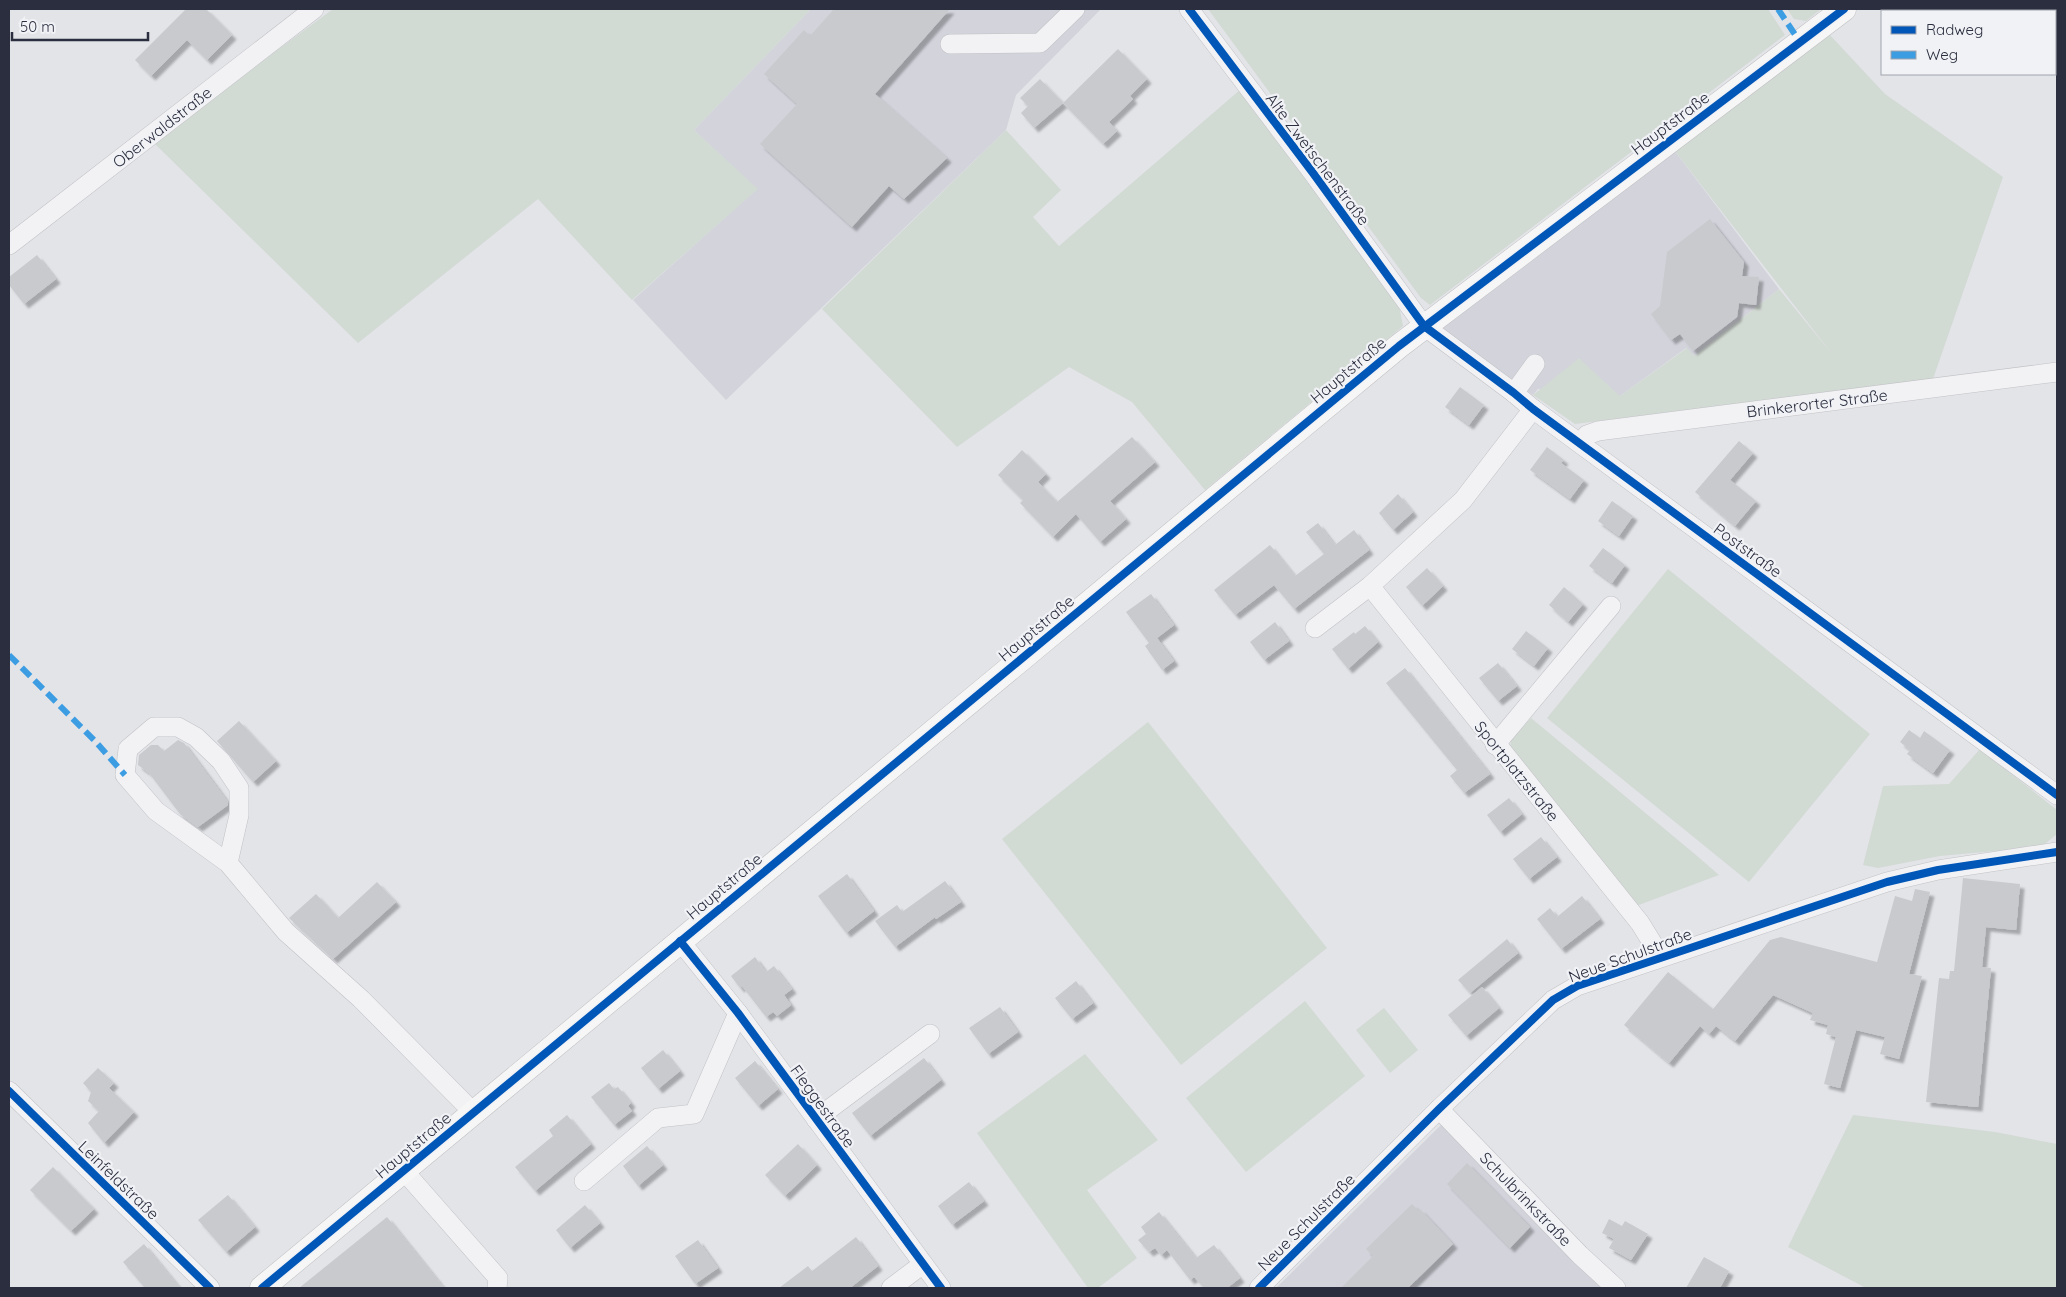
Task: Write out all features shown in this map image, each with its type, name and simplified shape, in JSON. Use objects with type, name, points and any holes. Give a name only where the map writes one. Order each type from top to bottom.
[{"type":"main road","name":"Hauptstraße","points":[[262,1288],[1424,326],[1844,9]]},
{"type":"street","name":"Oberwaldstraße","points":[[9,245],[314,9]]},
{"type":"street","points":[[950,44],[1040,43],[1074,9]]},
{"type":"street","name":"Alte Zwetschenstraße","points":[[1189,9],[1424,326]]},
{"type":"street","name":"Poststraße","points":[[1424,326],[1514,392],[1533,410],[2057,795]]},
{"type":"street","points":[[1514,392],[1535,364]]},
{"type":"street","name":"Brinkerorter Straße","points":[[1580,443],[1587,435],[1598,432],[2057,372]]},
{"type":"street","points":[[1315,628],[1370,586],[1463,500],[1533,410]]},
{"type":"street","name":"Sportplatzstraße","points":[[1370,586],[1495,745],[1640,923],[1662,957]]},
{"type":"street","points":[[1495,745],[1611,606]]},
{"type":"street","points":[[228,863],[239,816],[239,788],[222,761],[196,737],[178,726],[154,727],[128,749],[125,775],[156,811],[228,863],[286,932],[361,999],[473,1112]]},
{"type":"street","name":"Neue Schulstraße","points":[[1260,1288],[1439,1108],[1553,1000],[1577,986],[1887,882],[1938,870],[2057,852]]},
{"type":"street","name":"Fleggestraße","points":[[680,941],[738,1012],[859,1180],[941,1288]]},
{"type":"street","points":[[584,1181],[658,1118],[694,1114],[738,1012]]},
{"type":"street","points":[[816,1119],[930,1034]]},
{"type":"street","name":"Leinfeldstraße","points":[[9,1092],[210,1288]]},
{"type":"street","name":"Schulbrinkstraße","points":[[1439,1108],[1580,1256],[1616,1288]]},
{"type":"street","points":[[404,1171],[498,1278],[497,1288]]},
{"type":"street","points":[[891,1288],[923,1264]]},
{"type":"shaded area","points":[[333,9],[811,9],[694,130],[758,189],[632,300],[538,199],[358,343],[153,142]]},
{"type":"shaded area","points":[[811,9],[1101,9],[1016,95],[1006,130],[726,400],[633,300],[757,189],[694,130]]},
{"type":"shaded area","points":[[1208,9],[1768,9],[1785,35],[1430,305],[1421,298]]},
{"type":"shaded area","points":[[1787,9],[1821,9],[1806,21],[1794,19]]},
{"type":"shaded area","points":[[1829,34],[1885,94],[2003,177],[1933,379],[1575,424],[1533,395],[1579,358],[1620,396],[1687,348],[1694,356],[1779,289],[1832,354],[1674,150]]},
{"type":"shaded area","points":[[1241,89],[1399,305],[1403,326],[1205,490],[1132,402],[1069,367],[957,447],[822,309],[1006,130],[1061,190],[1033,217],[1059,246]]},
{"type":"shaded area","points":[[1674,150],[1779,289],[1694,356],[1686,348],[1620,396],[1538,389],[1533,395],[1441,328]]},
{"type":"shaded area","points":[[1668,569],[1870,734],[1749,882],[1547,718]]},
{"type":"shaded area","points":[[1531,718],[1719,875],[1636,906],[1510,750],[1511,740]]},
{"type":"shaded area","points":[[1148,722],[1327,948],[1181,1065],[1002,839]]},
{"type":"shaded area","points":[[1980,749],[2057,810],[2057,834],[2041,847],[1940,856],[1878,868],[1863,865],[1883,786],[1949,784]]},
{"type":"shaded area","points":[[1305,1001],[1365,1076],[1246,1172],[1186,1098]]},
{"type":"shaded area","points":[[1384,1008],[1418,1050],[1390,1073],[1356,1030]]},
{"type":"shaded area","points":[[1085,1054],[1158,1140],[1087,1190],[1137,1258],[1098,1288],[1088,1288],[977,1133]]},
{"type":"shaded area","points":[[1853,1115],[1995,1132],[2057,1144],[2057,1288],[1866,1288],[1788,1247]]},
{"type":"shaded area","points":[[1441,1125],[1603,1288],[1276,1288]]},
{"type":"building","points":[[186,9],[206,9],[232,35],[207,60],[187,40],[151,76],[135,60]]},
{"type":"building","points":[[834,9],[950,9],[875,94],[947,158],[904,199],[889,186],[852,227],[760,144],[797,104],[764,74],[804,30],[810,36]]},
{"type":"building","points":[[1118,49],[1147,79],[1130,96],[1133,99],[1109,122],[1117,131],[1103,144],[1063,103]]},
{"type":"building","points":[[1040,79],[1063,103],[1034,128],[1021,113],[1028,106],[1020,98]]},
{"type":"building","points":[[1710,219],[1744,262],[1742,276],[1759,277],[1756,305],[1739,303],[1737,317],[1693,351],[1680,334],[1671,340],[1651,314],[1660,306],[1667,252]]},
{"type":"building","points":[[37,255],[56,279],[24,304],[9,285],[9,277]]},
{"type":"building","points":[[1460,387],[1484,405],[1469,425],[1445,407]]},
{"type":"building","points":[[1132,437],[1155,462],[1110,501],[1126,519],[1100,542],[1076,514],[1053,537],[1020,503],[1023,500],[998,475],[1022,450],[1046,474],[1038,482],[1057,502]]},
{"type":"building","points":[[1739,441],[1753,453],[1730,480],[1756,501],[1735,526],[1695,492]]},
{"type":"building","points":[[1547,447],[1564,460],[1561,463],[1584,480],[1570,499],[1530,470]]},
{"type":"building","points":[[1398,494],[1413,512],[1393,530],[1379,513]]},
{"type":"building","points":[[1612,501],[1633,516],[1619,536],[1598,521]]},
{"type":"building","points":[[1318,523],[1335,545],[1354,530],[1369,550],[1294,609],[1274,585],[1235,615],[1214,590],[1270,545],[1295,576],[1324,554],[1306,532]]},
{"type":"building","points":[[1603,548],[1625,565],[1612,583],[1589,566]]},
{"type":"building","points":[[1427,568],[1443,586],[1422,606],[1406,587]]},
{"type":"building","points":[[1564,587],[1583,604],[1568,622],[1549,605]]},
{"type":"building","points":[[1151,594],[1174,625],[1157,638],[1174,661],[1162,670],[1145,646],[1149,643],[1126,612]]},
{"type":"building","points":[[1275,622],[1289,641],[1264,660],[1250,642]]},
{"type":"building","points":[[1365,626],[1378,642],[1348,669],[1332,649]]},
{"type":"building","points":[[1526,631],[1548,648],[1534,666],[1512,649]]},
{"type":"building","points":[[1498,663],[1517,686],[1498,701],[1479,678]]},
{"type":"building","points":[[1405,668],[1490,774],[1464,793],[1450,776],[1457,770],[1386,683]]},
{"type":"building","points":[[239,721],[276,761],[253,782],[217,741]]},
{"type":"building","points":[[1909,730],[1920,738],[1924,731],[1950,750],[1933,773],[1907,754],[1910,750],[1900,742]]},
{"type":"building","points":[[178,740],[184,743],[228,802],[228,805],[198,827],[180,814],[149,773],[138,765],[139,755],[151,745],[158,745],[164,751]]},
{"type":"building","points":[[1509,798],[1522,814],[1500,832],[1487,815]]},
{"type":"building","points":[[1541,837],[1557,857],[1529,879],[1513,859]]},
{"type":"building","points":[[847,874],[874,911],[846,933],[818,896]]},
{"type":"building","points":[[1963,878],[2020,884],[2016,930],[1986,927],[1982,967],[1991,968],[1978,1107],[1926,1102],[1939,978],[1949,979],[1950,971],[1954,971]]},
{"type":"building","points":[[945,881],[961,902],[936,919],[935,917],[895,947],[875,921],[897,905],[902,912]]},
{"type":"building","points":[[377,882],[396,902],[333,959],[289,918],[316,894],[338,918]]},
{"type":"building","points":[[1915,889],[1930,892],[1909,974],[1922,976],[1899,1059],[1880,1054],[1885,1037],[1856,1030],[1840,1088],[1824,1084],[1836,1037],[1826,1034],[1828,1025],[1810,1020],[1813,1013],[1773,995],[1735,1041],[1716,1026],[1709,1034],[1700,1026],[1669,1063],[1624,1025],[1668,972],[1713,1009],[1770,940],[1781,937],[1877,962],[1895,896],[1912,901]]},
{"type":"building","points":[[1582,896],[1600,919],[1561,949],[1537,919],[1550,908],[1557,917]]},
{"type":"building","points":[[1507,939],[1518,953],[1470,993],[1458,980]]},
{"type":"building","points":[[755,957],[766,972],[774,966],[792,989],[784,995],[791,1005],[777,1016],[773,1012],[766,1017],[742,986],[740,988],[731,976]]},
{"type":"building","points":[[1076,981],[1093,1003],[1072,1019],[1055,998]]},
{"type":"building","points":[[1482,987],[1499,1008],[1466,1036],[1448,1015]]},
{"type":"building","points":[[1000,1007],[1018,1032],[988,1054],[969,1028]]},
{"type":"building","points":[[663,1050],[680,1071],[658,1089],[641,1068]]},
{"type":"building","points":[[924,1058],[941,1080],[870,1136],[852,1113]]},
{"type":"building","points":[[755,1061],[778,1089],[758,1106],[735,1078]]},
{"type":"building","points":[[98,1068],[114,1083],[109,1088],[134,1112],[104,1143],[88,1123],[99,1111],[88,1101],[91,1092],[83,1083]]},
{"type":"building","points":[[609,1083],[614,1089],[618,1087],[631,1103],[628,1106],[632,1111],[614,1125],[591,1097]]},
{"type":"building","points":[[567,1115],[591,1144],[535,1191],[515,1167],[553,1136],[549,1130]]},
{"type":"building","points":[[798,1144],[817,1165],[785,1196],[765,1175]]},
{"type":"building","points":[[647,1146],[663,1165],[638,1186],[623,1166]]},
{"type":"building","points":[[1467,1163],[1530,1227],[1510,1248],[1447,1184]]},
{"type":"building","points":[[53,1167],[94,1209],[71,1231],[30,1190]]},
{"type":"building","points":[[969,1182],[984,1201],[952,1225],[938,1206]]},
{"type":"building","points":[[228,1195],[255,1227],[226,1252],[198,1220]]},
{"type":"building","points":[[1412,1204],[1419,1211],[1420,1209],[1453,1244],[1408,1288],[1341,1288],[1373,1256],[1366,1249]]},
{"type":"building","points":[[585,1205],[600,1223],[570,1248],[556,1230]]},
{"type":"building","points":[[1159,1212],[1196,1258],[1214,1245],[1240,1278],[1227,1288],[1204,1288],[1194,1277],[1190,1280],[1167,1250],[1161,1255],[1155,1248],[1149,1252],[1138,1240],[1146,1234],[1141,1227]]},
{"type":"building","points":[[387,1217],[444,1288],[299,1288]]},
{"type":"building","points":[[1609,1219],[1622,1226],[1625,1221],[1648,1234],[1631,1260],[1609,1248],[1614,1239],[1602,1233]]},
{"type":"building","points":[[856,1237],[878,1266],[850,1288],[779,1288],[808,1266],[812,1271]]},
{"type":"building","points":[[698,1240],[718,1268],[695,1284],[675,1256]]},
{"type":"building","points":[[144,1244],[180,1288],[145,1288],[123,1262]]},
{"type":"building","points":[[1704,1257],[1729,1271],[1720,1288],[1686,1288]]},
{"type":"marked path","points":[[1778,9],[1800,42]]},
{"type":"marked path","points":[[9,655],[95,741],[125,775]]},
{"type":"cycle path","points":[[1189,9],[1313,173],[1424,326],[1533,409],[2057,795]]},
{"type":"cycle path","points":[[262,1288],[1399,346],[1844,9]]},
{"type":"cycle path","points":[[1259,1288],[1439,1109],[1553,1000],[1577,986],[1887,882],[1938,870],[2057,852]]},
{"type":"cycle path","points":[[680,941],[738,1013],[941,1288]]},
{"type":"cycle path","points":[[9,1091],[210,1288]]}]
